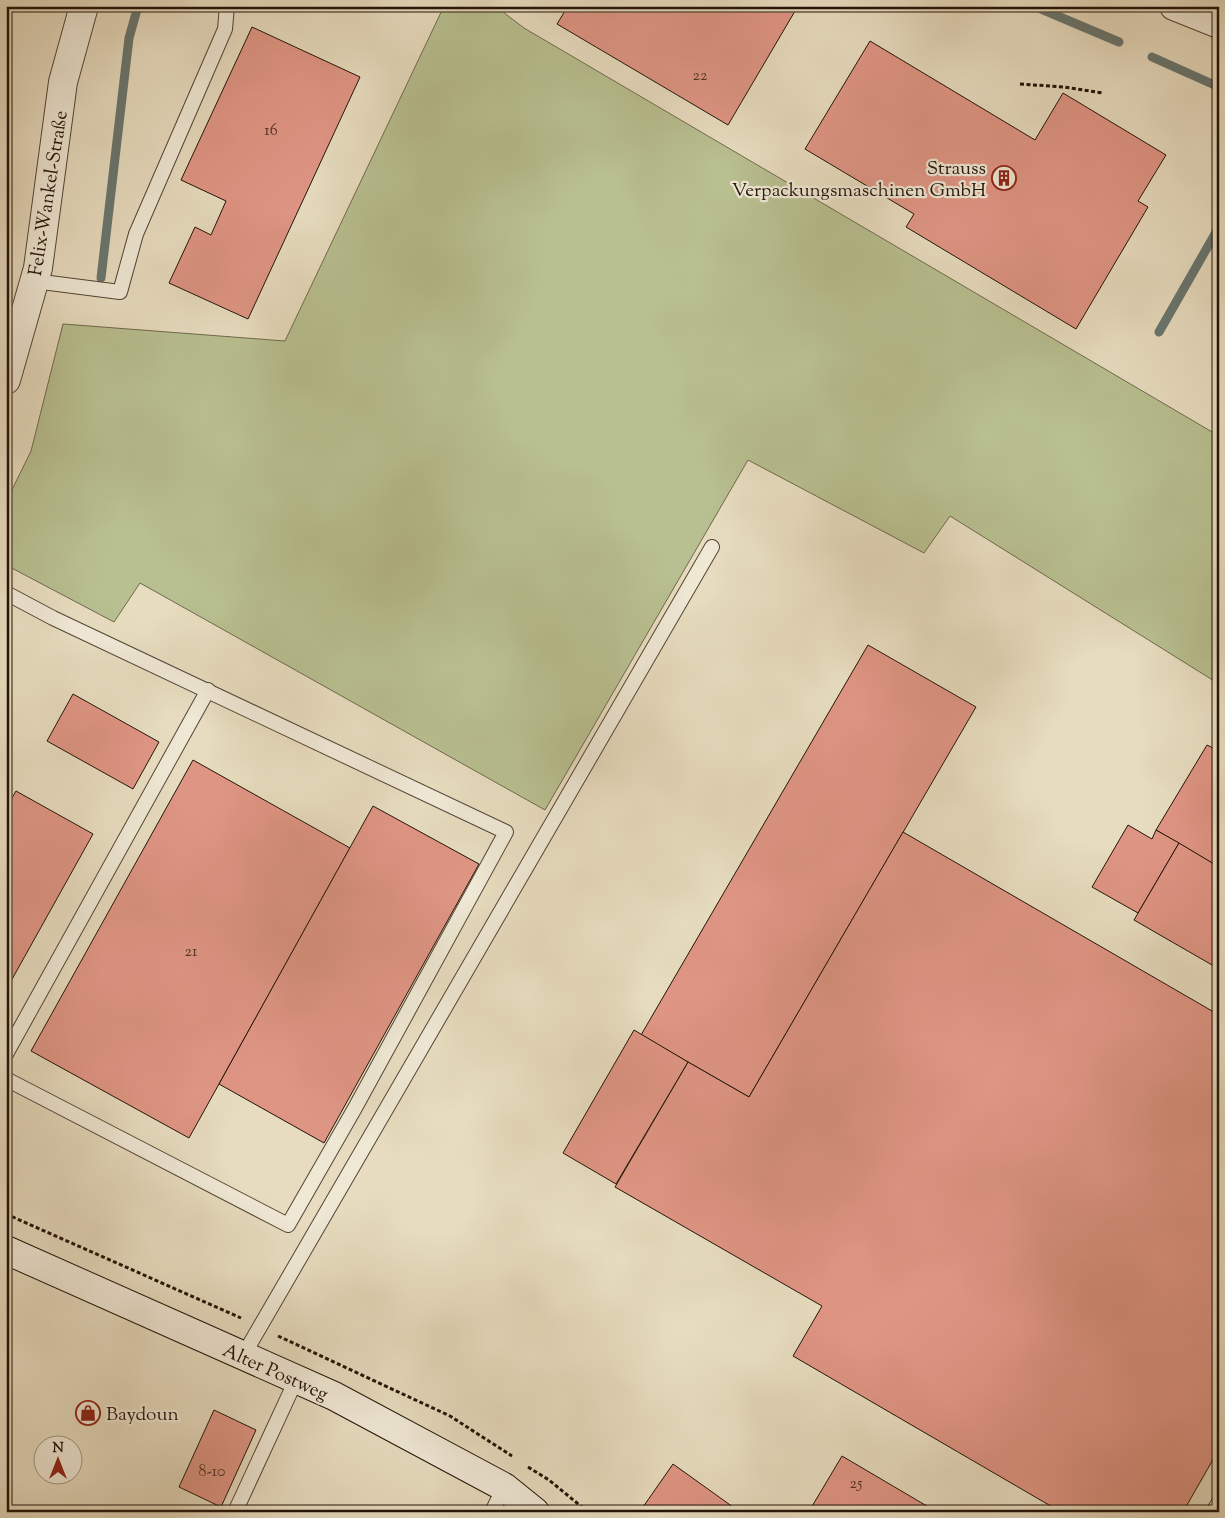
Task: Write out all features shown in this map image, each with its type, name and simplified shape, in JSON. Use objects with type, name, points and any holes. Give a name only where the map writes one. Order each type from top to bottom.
[{"type":"street","name":"Felix-Wankel-Straße","points":[[6,380],[38,268],[64,82],[84,6]]},
{"type":"street","points":[[1174,6],[1219,24]]},
{"type":"street","name":"Alter Postweg","points":[[6,1250],[334,1396],[504,1487],[536,1512]]},
{"type":"lane","points":[[34,281],[120,292],[136,234],[225,29],[227,6]]},
{"type":"lane","points":[[243,1356],[712,547]]},
{"type":"lane","points":[[6,593],[53,618],[506,832],[288,1226],[6,1079]]},
{"type":"lane","points":[[6,1054],[208,690]]},
{"type":"lane","points":[[235,1512],[296,1380]]},
{"type":"lane","points":[[492,1512],[504,1487]]},
{"type":"lane","points":[[1213,1512],[1219,1502]]},
{"type":"path","points":[[1020,84],[1064,87],[1102,93]]},
{"type":"green space","points":[[444,6],[495,6],[524,28],[1219,436],[1219,684],[950,516],[924,553],[748,460],[545,810],[140,583],[114,622],[6,565],[6,502],[31,451],[63,324],[285,341]]},
{"type":"building","points":[[568,6],[798,6],[728,125],[557,24]]},
{"type":"building","points":[[252,27],[360,77],[248,319],[169,283],[195,227],[211,235],[226,201],[181,180]]},
{"type":"building","name":"Strauss Verpackungsmaschinen GmbH","points":[[870,41],[1035,140],[1063,93],[1166,155],[1138,201],[1148,207],[1076,329],[906,227],[914,214],[805,149]]},
{"type":"building","points":[[868,645],[976,707],[749,1097],[641,1035]]},
{"type":"building","points":[[73,694],[159,742],[133,789],[47,741]]},
{"type":"building","points":[[1207,745],[1219,751],[1219,867],[1156,830]]},
{"type":"building","points":[[193,760],[350,848],[189,1138],[31,1051]]},
{"type":"building","points":[[16,791],[93,834],[6,990],[6,808]]},
{"type":"building","points":[[373,806],[479,864],[324,1143],[219,1084]]},
{"type":"building","points":[[1128,825],[1152,839],[1156,830],[1179,843],[1138,913],[1092,887]]},
{"type":"building","points":[[903,832],[1219,1015],[1219,1449],[1183,1512],[1061,1512],[793,1356],[822,1306],[615,1187],[688,1062],[749,1097]]},
{"type":"building","points":[[1179,843],[1219,867],[1219,969],[1134,920]]},
{"type":"building","points":[[634,1030],[688,1062],[616,1184],[563,1153]]},
{"type":"building","points":[[214,1410],[256,1430],[221,1507],[179,1487]]},
{"type":"building","points":[[842,1456],[937,1512],[818,1512],[811,1508]]},
{"type":"building","points":[[673,1464],[740,1512],[650,1512],[643,1507]]},
{"type":"waterway","points":[[101,278],[129,38],[138,6]]},
{"type":"waterway","points":[[1034,6],[1119,42]]},
{"type":"waterway","points":[[1152,57],[1219,87]]},
{"type":"waterway","points":[[1159,332],[1219,227]]},
{"type":"place","name":"Strauss Verpackungsmaschinen GmbH","points":[[1004,178]]},
{"type":"place","name":"Baydoun","points":[[88,1413]]}]
